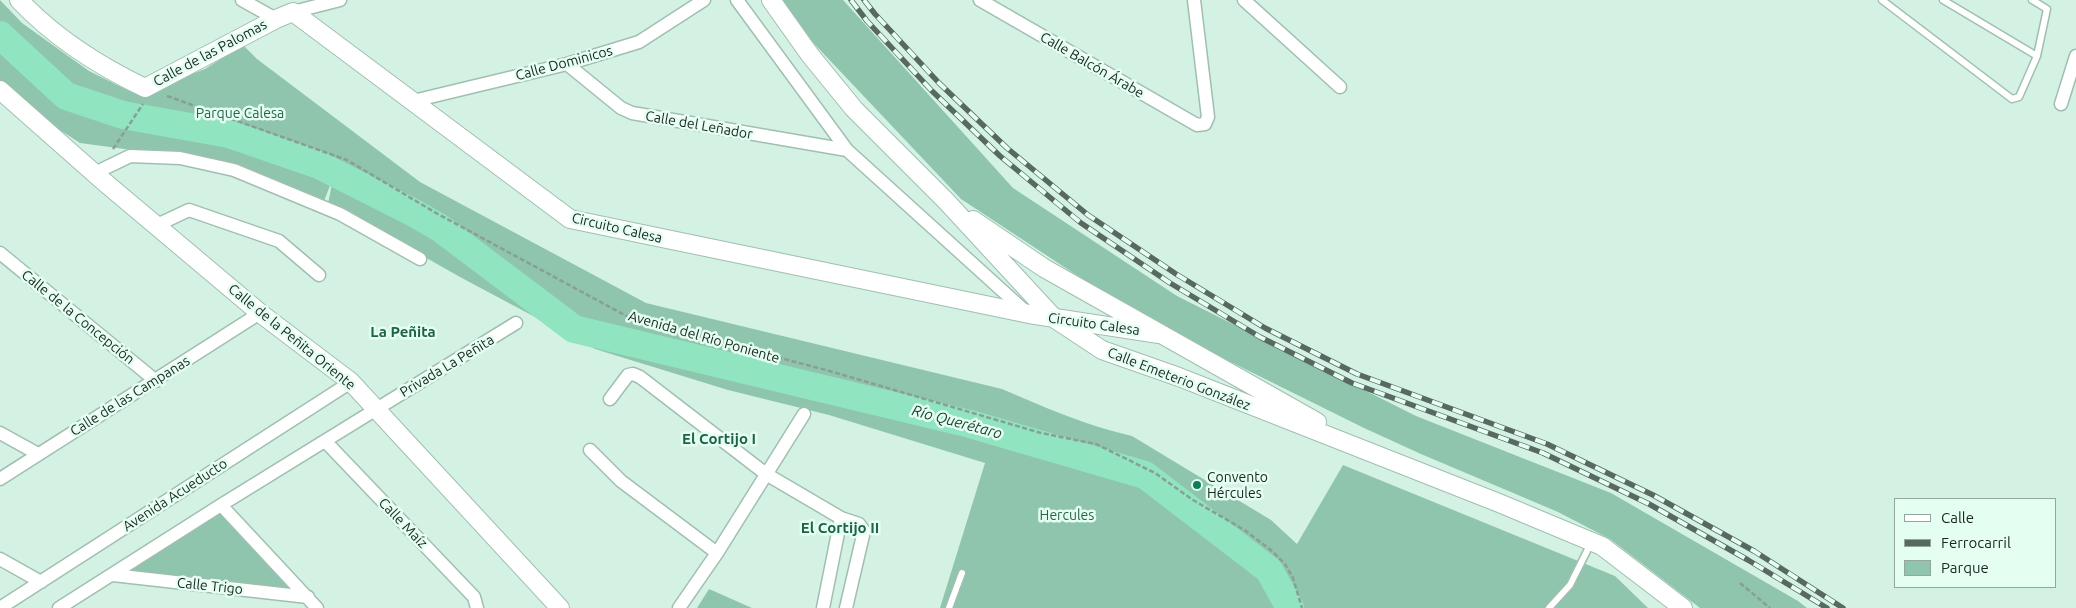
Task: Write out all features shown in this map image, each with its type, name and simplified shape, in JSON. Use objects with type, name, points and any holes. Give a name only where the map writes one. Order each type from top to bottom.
[{"type":"main road","points":[[19,0],[40,22],[145,94]]},
{"type":"main road","name":"Calle Emeterio González","points":[[771,0],[810,55],[854,109],[946,201],[1055,319],[1102,350],[1180,377],[1602,546],[1683,608]]},
{"type":"main road","points":[[276,19],[294,12]]},
{"type":"main road","name":"Circuito Calesa","points":[[294,12],[570,219],[1029,314],[1160,334]]},
{"type":"main road","name":"Calle de las Palomas","points":[[145,94],[276,19]]},
{"type":"main road","name":"Calle de la Peñita Oriente","points":[[0,90],[156,226],[260,313],[351,382],[560,608]]},
{"type":"main road","name":"Calle Emeterio González","points":[[946,201],[1044,268],[1374,454]]},
{"type":"main road","points":[[1180,377],[1192,370],[1193,352]]},
{"type":"street","points":[[242,0],[276,19]]},
{"type":"street","points":[[294,12],[340,0]]},
{"type":"street","name":"Calle Dominicos","points":[[414,101],[567,64],[639,42],[704,0]]},
{"type":"street","name":"Circuito Calesa","points":[[737,0],[847,150],[1029,314]]},
{"type":"street","name":"Calle Balcón Árabe","points":[[980,0],[1197,125],[1205,124],[1208,117],[1194,0]]},
{"type":"street","points":[[1244,0],[1340,87]]},
{"type":"street","points":[[2062,104],[2076,56]]},
{"type":"street","name":"Calle del Leñador","points":[[567,64],[621,108],[632,114],[847,150]]},
{"type":"street","points":[[95,173],[130,156],[180,158],[234,170],[340,214],[420,259]]},
{"type":"street","points":[[156,226],[189,210],[279,242],[319,275]]},
{"type":"street","name":"Calle de la Concepción","points":[[0,253],[156,380]]},
{"type":"street","name":"Calle de las Campanas","points":[[0,479],[260,313]]},
{"type":"street","name":"Privada La Peñita","points":[[377,408],[516,323]]},
{"type":"street","points":[[610,398],[628,376],[634,374],[766,474],[841,518],[858,524],[864,531],[846,608]]},
{"type":"street","name":"Avenida Acueducto","points":[[0,608],[351,382]]},
{"type":"street","points":[[59,608],[377,408]]},
{"type":"street","points":[[679,608],[717,553],[804,414]]},
{"type":"street","points":[[0,433],[38,454]]},
{"type":"street","name":"Calle Maíz","points":[[325,441],[474,597],[477,608]]},
{"type":"street","points":[[590,450],[622,481],[717,553]]},
{"type":"street","points":[[221,505],[317,608]]},
{"type":"street","points":[[823,608],[841,518]]},
{"type":"street","points":[[0,559],[41,582]]},
{"type":"street","name":"Calle Trigo","points":[[113,575],[308,597]]},
{"type":"lane","points":[[1882,0],[2012,99],[2019,96],[2037,56],[2047,9],[2032,0]]},
{"type":"lane","points":[[1943,0],[2037,56]]},
{"type":"lane","points":[[1548,608],[1570,585],[1592,542]]},
{"type":"lane","points":[[949,608],[962,573]]},
{"type":"path","points":[[113,148],[145,94]]},
{"type":"path","name":"Avenida del Río Poniente","points":[[145,94],[347,160],[444,218],[632,318],[826,370],[1041,433],[1096,444],[1155,473],[1193,500],[1246,531],[1272,551],[1286,564],[1293,578],[1302,608]]},
{"type":"path","points":[[1740,583],[1770,608]]},
{"type":"green space","name":"Hercules","points":[[0,0],[22,23],[89,71],[129,91],[161,86],[205,69],[243,45],[257,59],[420,182],[646,303],[1002,389],[1082,421],[1132,436],[1271,520],[1297,544],[1343,465],[1615,576],[1648,608],[940,608],[985,463],[829,415],[728,390],[595,349],[460,277],[335,206],[328,204],[333,178],[324,201],[286,186],[132,150],[80,143],[32,112],[0,84]]},
{"type":"green space","points":[[778,0],[843,0],[1013,188],[1177,296],[1416,416],[1611,493],[1807,608],[1700,608],[1610,539],[1558,512],[1364,428],[1140,317],[961,199],[804,33]]},
{"type":"green space","points":[[221,505],[308,597],[113,575]]},
{"type":"green space","points":[[709,589],[752,608],[697,608]]},
{"type":"waterway","name":"Río Querétaro","points":[[0,35],[66,96],[123,115],[229,134],[319,165],[414,213],[440,228],[574,329],[970,424],[1145,475],[1269,570],[1290,608]]},
{"type":"railway","points":[[851,0],[867,21],[932,91],[1000,156],[1081,223],[1170,283],[1260,337],[1352,383],[1543,453],[1649,504],[1748,560],[1827,608]]},
{"type":"railway","points":[[864,0],[939,83],[1007,148],[1088,215],[1176,274],[1265,328],[1357,374],[1547,444],[1653,495],[1754,551],[1843,608]]},
{"type":"place","name":"Convento Hércules","points":[[1197,485]]},
{"type":"district","name":"La Peñita","points":[[403,332]]},
{"type":"district","name":"El Cortijo I","points":[[719,439]]},
{"type":"district","name":"El Cortijo II","points":[[840,528]]},
{"type":"park label","name":"Parque Calesa","points":[[240,113]]}]
